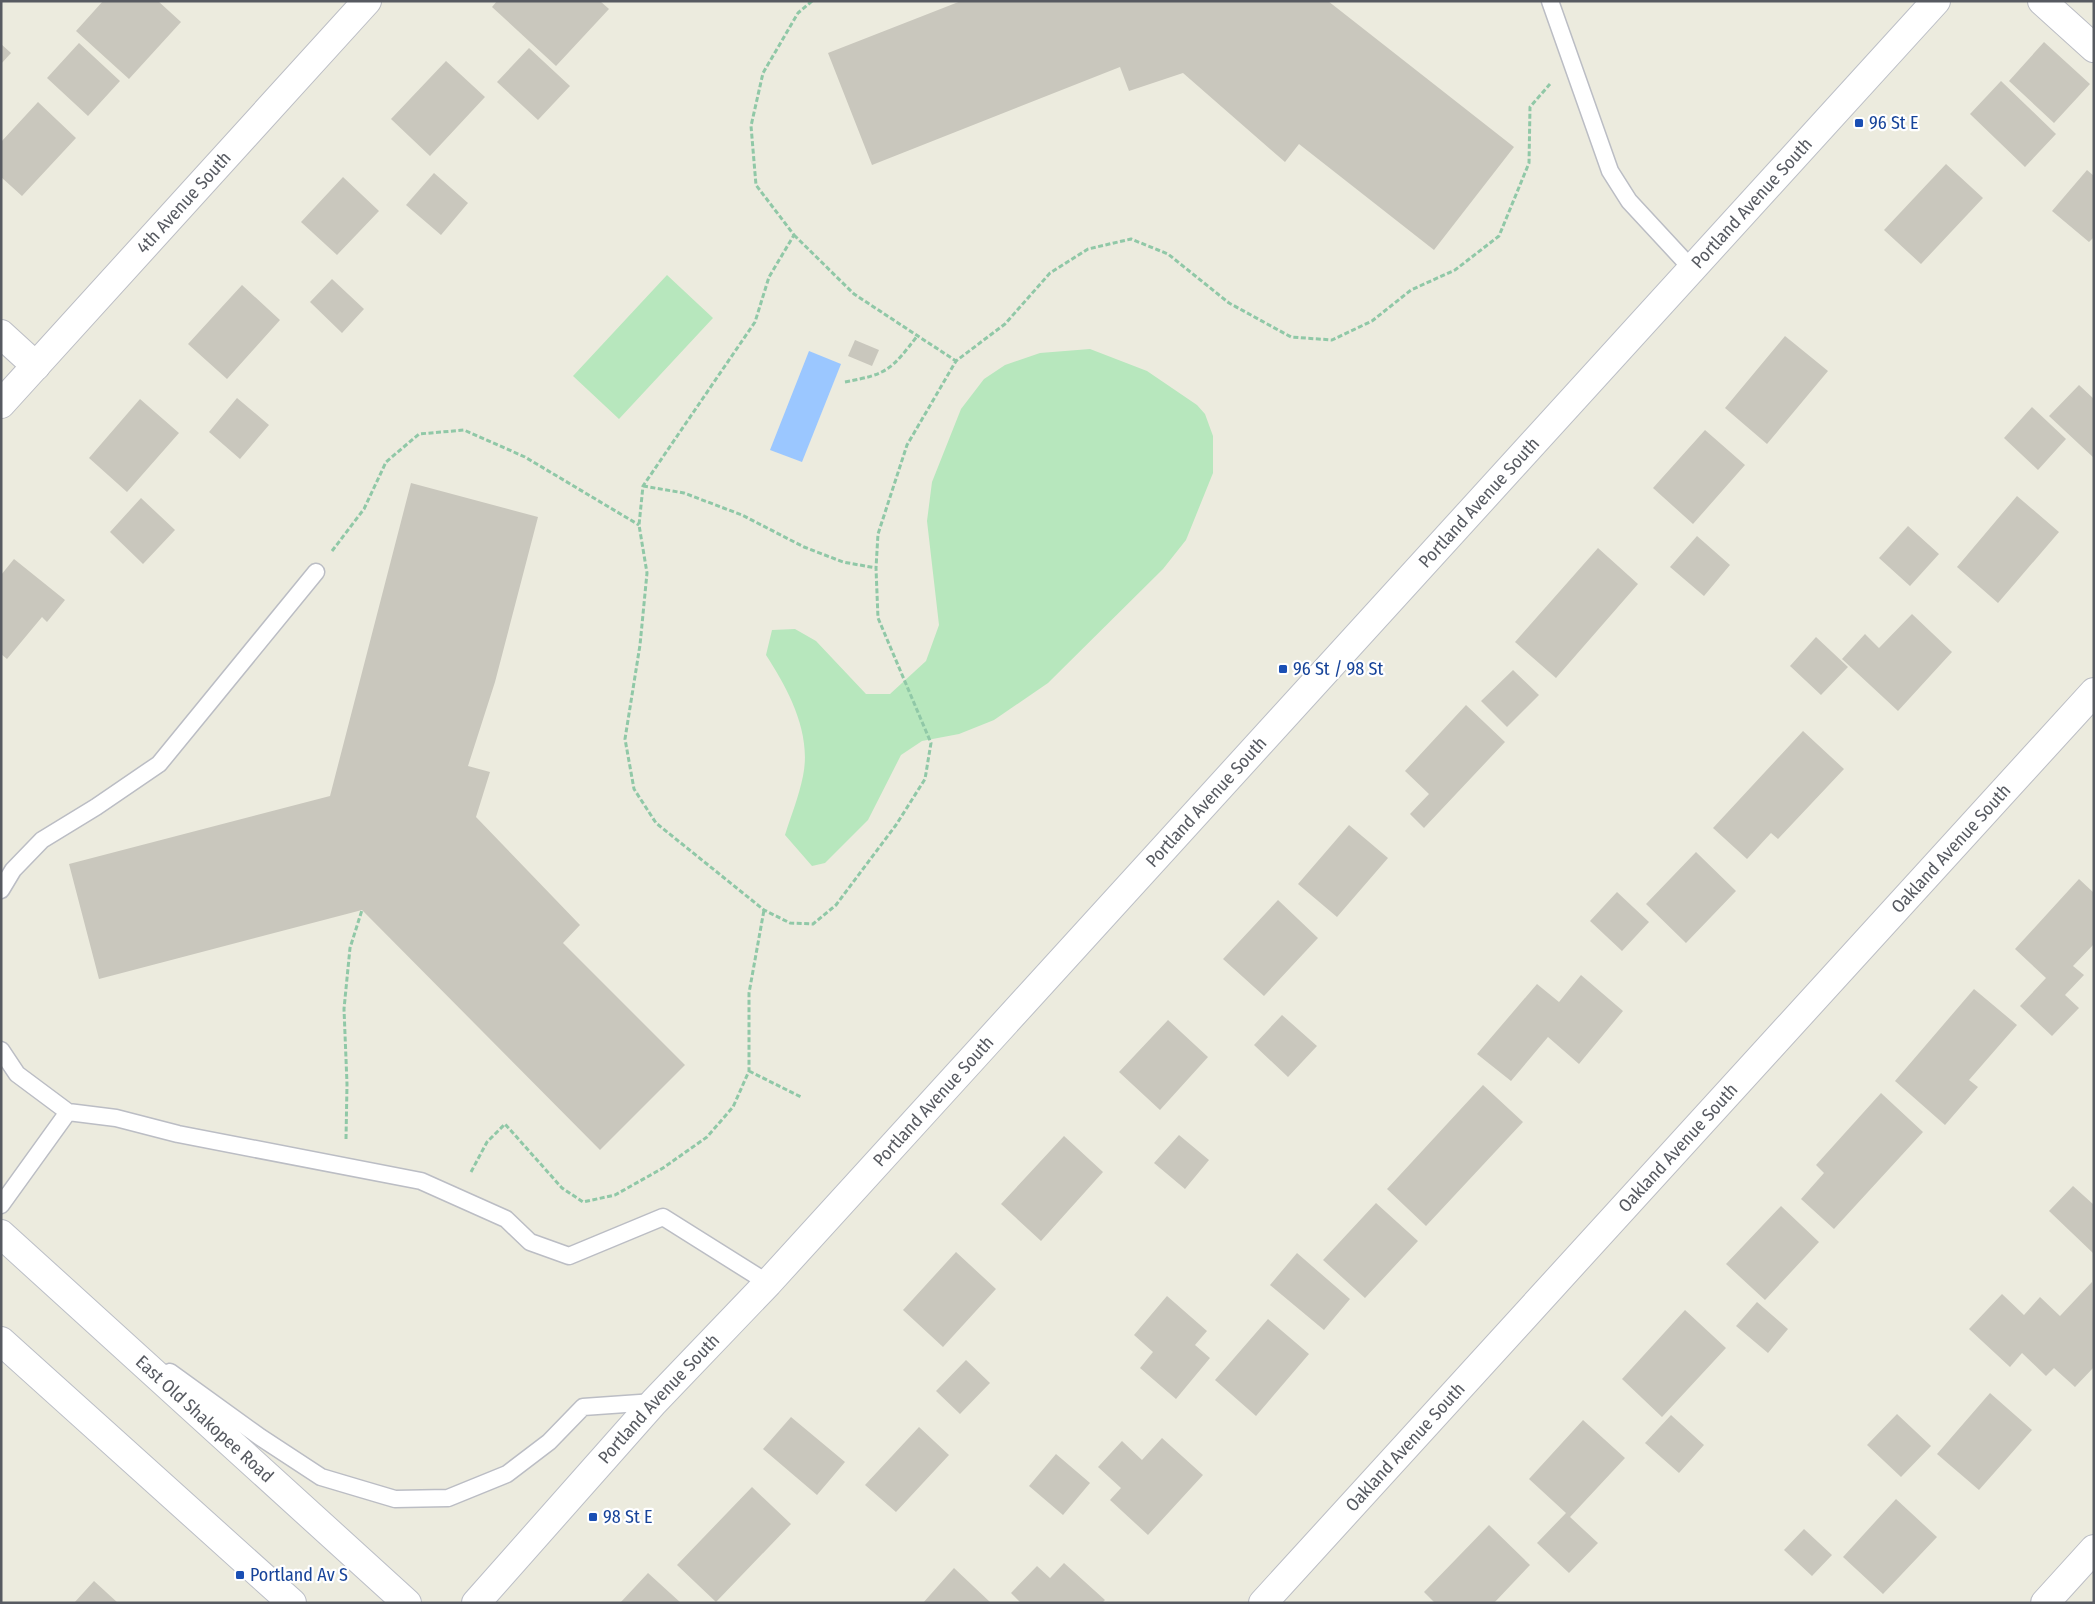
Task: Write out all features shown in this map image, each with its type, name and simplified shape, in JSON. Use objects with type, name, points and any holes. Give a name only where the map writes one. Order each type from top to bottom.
[{"type":"main road","name":"4th Avenue South","points":[[1,404],[367,1]]},
{"type":"main road","name":"Portland Avenue South","points":[[476,1603],[654,1402],[768,1283],[1936,1]]},
{"type":"main road","points":[[2042,1],[2094,48]]},
{"type":"main road","points":[[1,334],[36,366]]},
{"type":"main road","name":"Oakland Avenue South","points":[[1263,1603],[2094,692]]},
{"type":"main road","name":"East Old Shakopee Road","points":[[1,1234],[407,1603]]},
{"type":"main road","points":[[1,1341],[292,1603]]},
{"type":"main road","points":[[2045,1603],[2094,1550]]},
{"type":"lane","points":[[1550,1],[1610,171],[1629,201],[1692,269]]},
{"type":"lane","points":[[1,890],[13,870],[42,840],[96,807],[158,764],[316,572]]},
{"type":"lane","points":[[1,1050],[17,1074],[68,1112],[116,1118],[178,1134],[421,1181],[506,1219],[530,1242],[569,1256],[663,1217],[768,1283]]},
{"type":"lane","points":[[1,1205],[68,1112]]},
{"type":"lane","points":[[80,1307],[260,1437],[321,1477],[395,1499],[448,1498],[507,1474],[549,1442],[583,1407],[654,1402]]},
{"type":"path","points":[[812,1],[798,13],[763,73],[751,126],[756,185],[794,235],[854,294],[956,361]]},
{"type":"path","points":[[794,235],[769,277],[755,322],[643,486],[638,525],[647,573],[640,645],[625,739],[634,789],[656,823],[764,910],[790,923],[813,924],[836,905],[896,826],[925,779],[931,743],[878,618],[876,568],[878,534],[907,445],[956,361],[1005,324],[1050,272],[1088,249],[1132,239],[1168,254],[1229,303],[1291,337],[1332,340],[1372,321],[1411,290],[1455,270],[1499,236],[1529,163],[1530,107],[1570,61]]},
{"type":"path","points":[[844,382],[878,376],[897,362],[918,336]]},
{"type":"path","points":[[316,572],[364,509],[386,462],[419,434],[464,430],[525,457],[638,525]]},
{"type":"path","points":[[643,486],[684,493],[742,515],[804,547],[843,562],[876,568]]},
{"type":"path","points":[[346,1167],[347,1084],[344,1010],[350,948],[362,910]]},
{"type":"path","points":[[457,1198],[487,1142],[505,1124],[562,1188],[583,1202],[615,1195],[663,1168],[707,1137],[733,1107],[749,1071],[749,993],[764,910]]},
{"type":"path","points":[[749,1071],[801,1097]]},
{"type":"green space","points":[[667,275],[713,318],[619,419],[573,376]]},
{"type":"green space","points":[[1090,349],[1147,371],[1197,405],[1205,414],[1213,436],[1213,473],[1186,540],[1163,569],[1048,683],[994,720],[959,734],[922,741],[901,755],[868,820],[825,863],[812,866],[785,835],[803,776],[804,744],[801,728],[790,697],[766,655],[772,630],[795,629],[816,641],[866,694],[890,694],[926,661],[939,625],[927,521],[932,482],[961,409],[984,379],[1005,365],[1040,353]]},
{"type":"water","points":[[809,351],[841,364],[802,462],[770,450]]},
{"type":"building","points":[[103,1],[158,1],[181,22],[129,79],[76,31]]},
{"type":"building","points":[[497,1],[600,1],[609,9],[556,66],[492,7]]},
{"type":"building","points":[[961,1],[1328,1],[1514,147],[1434,250],[1299,144],[1285,162],[1183,73],[1129,91],[1120,67],[872,165],[828,53]]},
{"type":"building","points":[[2044,42],[2090,84],[2054,123],[2009,81]]},
{"type":"building","points":[[79,43],[120,81],[88,116],[47,78]]},
{"type":"building","points":[[1,44],[11,53],[1,64]]},
{"type":"building","points":[[529,48],[570,86],[538,120],[497,82]]},
{"type":"building","points":[[446,61],[485,97],[430,156],[391,119]]},
{"type":"building","points":[[2001,81],[2056,134],[2025,167],[1970,114]]},
{"type":"building","points":[[38,102],[76,138],[22,196],[1,177],[1,142]]},
{"type":"building","points":[[1946,164],[1983,198],[1921,264],[1884,230]]},
{"type":"building","points":[[2087,170],[2094,176],[2094,237],[2089,242],[2052,211]]},
{"type":"building","points":[[434,173],[468,203],[441,235],[406,205]]},
{"type":"building","points":[[343,177],[379,211],[337,255],[301,222]]},
{"type":"building","points":[[332,279],[364,309],[342,333],[310,302]]},
{"type":"building","points":[[242,285],[280,320],[227,379],[188,344]]},
{"type":"building","points":[[1785,336],[1828,371],[1767,444],[1725,408]]},
{"type":"building","points":[[855,340],[879,350],[872,366],[848,356]]},
{"type":"building","points":[[2079,385],[2094,399],[2094,458],[2049,416]]},
{"type":"building","points":[[237,398],[269,425],[240,459],[209,432]]},
{"type":"building","points":[[140,399],[179,433],[127,492],[89,458]]},
{"type":"building","points":[[2032,407],[2066,439],[2038,470],[2004,438]]},
{"type":"building","points":[[1705,430],[1745,465],[1693,524],[1653,488]]},
{"type":"building","points":[[411,483],[538,517],[495,682],[468,766],[490,772],[476,817],[580,925],[563,943],[685,1065],[600,1150],[362,910],[99,979],[69,864],[330,796]]},
{"type":"building","points":[[2017,496],[2059,532],[1998,603],[1957,567]]},
{"type":"building","points":[[141,498],[175,530],[143,564],[110,532]]},
{"type":"building","points":[[1908,526],[1939,554],[1910,586],[1879,558]]},
{"type":"building","points":[[1697,536],[1730,565],[1704,596],[1670,567]]},
{"type":"building","points":[[1598,548],[1638,584],[1556,678],[1515,642]]},
{"type":"building","points":[[14,559],[65,600],[47,622],[42,617],[7,659],[1,654],[1,575]]},
{"type":"building","points":[[1912,614],[1952,652],[1898,711],[1842,659],[1865,634],[1879,648]]},
{"type":"building","points":[[1816,637],[1848,667],[1821,695],[1790,666]]},
{"type":"building","points":[[1513,670],[1539,695],[1507,727],[1481,701]]},
{"type":"building","points":[[1466,705],[1505,742],[1424,828],[1410,814],[1429,794],[1405,771]]},
{"type":"building","points":[[1803,731],[1844,769],[1778,839],[1771,833],[1747,859],[1713,828]]},
{"type":"building","points":[[1349,825],[1388,858],[1337,917],[1298,884]]},
{"type":"building","points":[[1696,852],[1736,891],[1686,943],[1646,904]]},
{"type":"building","points":[[2079,879],[2094,893],[2094,944],[2073,966],[2084,975],[2065,995],[2079,1008],[2052,1036],[2020,1006],[2046,978],[2015,949]]},
{"type":"building","points":[[1617,892],[1649,922],[1622,951],[1590,921]]},
{"type":"building","points":[[1278,900],[1318,938],[1264,996],[1223,959]]},
{"type":"building","points":[[1581,975],[1623,1011],[1579,1064],[1548,1037],[1511,1081],[1477,1054],[1537,984],[1559,1002]]},
{"type":"building","points":[[1974,989],[2017,1025],[1969,1080],[1978,1087],[1945,1125],[1895,1081]]},
{"type":"building","points":[[1282,1015],[1317,1046],[1288,1077],[1254,1045]]},
{"type":"building","points":[[1168,1020],[1208,1057],[1160,1110],[1119,1072]]},
{"type":"building","points":[[1483,1085],[1523,1122],[1426,1226],[1387,1189]]},
{"type":"building","points":[[1881,1093],[1923,1132],[1834,1229],[1801,1199],[1824,1173],[1816,1165]]},
{"type":"building","points":[[1179,1135],[1209,1160],[1185,1189],[1154,1163]]},
{"type":"building","points":[[1064,1136],[1103,1172],[1041,1241],[1001,1204]]},
{"type":"building","points":[[2073,1186],[2094,1205],[2094,1254],[2049,1211]]},
{"type":"building","points":[[1376,1203],[1418,1241],[1365,1298],[1323,1260]]},
{"type":"building","points":[[1781,1206],[1819,1242],[1765,1300],[1726,1264]]},
{"type":"building","points":[[956,1252],[996,1289],[943,1347],[903,1310]]},
{"type":"building","points":[[1297,1253],[1350,1299],[1324,1330],[1270,1285]]},
{"type":"building","points":[[2092,1282],[2094,1367],[2075,1387],[2054,1368],[2046,1376],[2022,1353],[2010,1367],[1969,1329],[2002,1294],[2024,1315],[2040,1297],[2060,1316]]},
{"type":"building","points":[[1167,1296],[1207,1331],[1195,1345],[1210,1358],[1176,1399],[1140,1368],[1153,1352],[1134,1335]]},
{"type":"building","points":[[1757,1302],[1788,1329],[1768,1353],[1736,1326]]},
{"type":"building","points":[[1685,1310],[1726,1348],[1662,1417],[1622,1379]]},
{"type":"building","points":[[1268,1319],[1309,1354],[1256,1416],[1215,1380]]},
{"type":"building","points":[[966,1360],[990,1383],[960,1414],[936,1391]]},
{"type":"building","points":[[1990,1393],[2032,1430],[1979,1490],[1937,1454]]},
{"type":"building","points":[[1897,1414],[1931,1446],[1901,1477],[1867,1445]]},
{"type":"building","points":[[1671,1415],[1704,1445],[1679,1473],[1645,1443]]},
{"type":"building","points":[[791,1417],[845,1462],[817,1495],[763,1449]]},
{"type":"building","points":[[1583,1420],[1625,1458],[1570,1517],[1598,1543],[1569,1573],[1537,1543],[1566,1513],[1529,1479]]},
{"type":"building","points":[[919,1427],[949,1455],[896,1512],[865,1485]]},
{"type":"building","points":[[1162,1438],[1203,1475],[1148,1535],[1110,1500],[1121,1488],[1098,1467],[1122,1441],[1142,1460]]},
{"type":"building","points":[[1056,1454],[1090,1483],[1063,1515],[1029,1486]]},
{"type":"building","points":[[752,1487],[791,1524],[716,1602],[677,1565]]},
{"type":"building","points":[[1896,1499],[1937,1537],[1883,1594],[1843,1557]]},
{"type":"building","points":[[1489,1525],[1530,1565],[1494,1603],[1435,1603],[1424,1592]]},
{"type":"building","points":[[1804,1529],[1832,1555],[1812,1576],[1784,1550]]},
{"type":"building","points":[[1064,1563],[1105,1600],[1102,1603],[1021,1603],[1011,1593],[1037,1566],[1050,1578]]},
{"type":"building","points":[[954,1568],[991,1603],[923,1603]]},
{"type":"building","points":[[648,1573],[681,1603],[620,1603]]},
{"type":"building","points":[[94,1581],[118,1603],[74,1603]]},
{"type":"place","name":"96 St E","points":[[1859,123]]},
{"type":"place","name":"96 St / 98 St","points":[[1283,669]]},
{"type":"place","name":"98 St E","points":[[593,1517]]},
{"type":"place","name":"Portland Av S","points":[[240,1575]]}]
